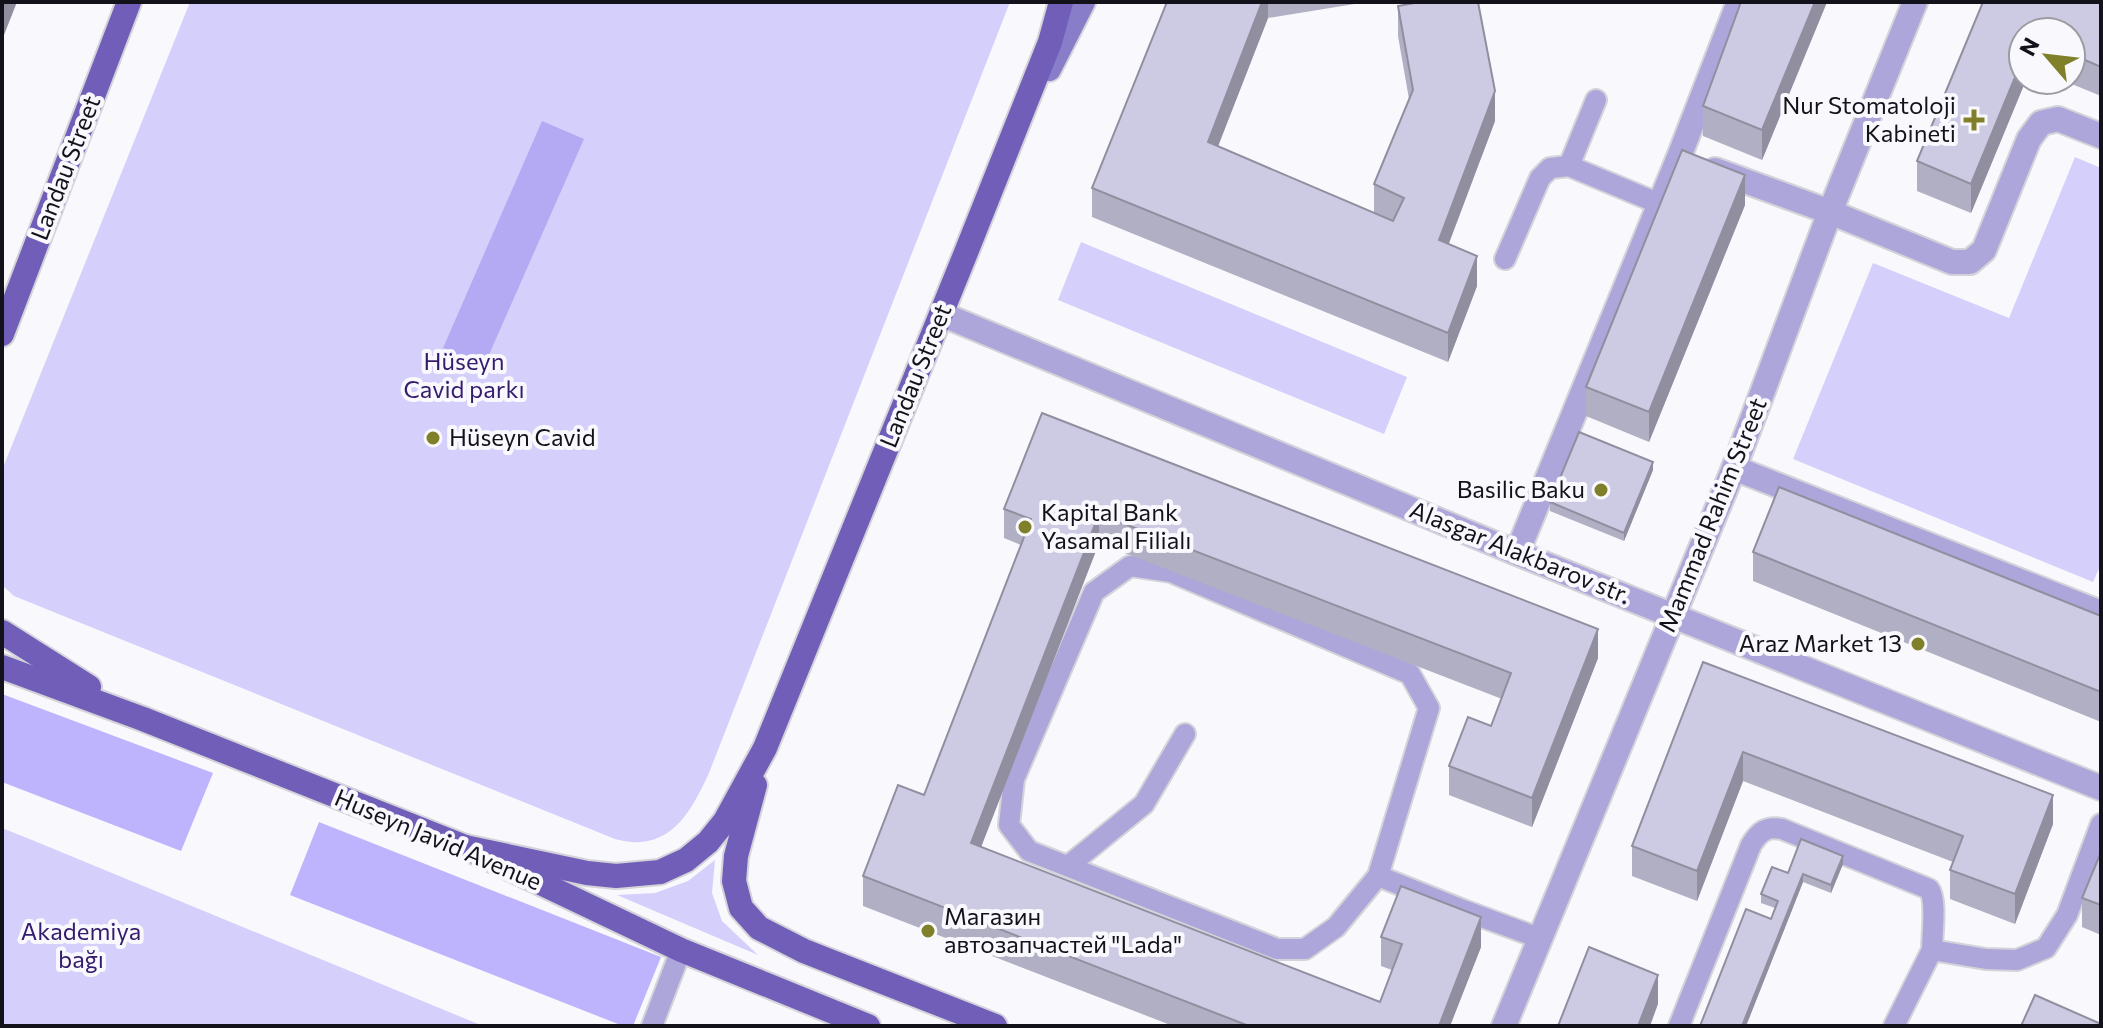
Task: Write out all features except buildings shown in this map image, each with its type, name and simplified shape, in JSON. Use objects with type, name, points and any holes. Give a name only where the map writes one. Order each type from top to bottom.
[{"type":"main road","name":"Landau Street","points":[[2,334],[129,2]]},
{"type":"main road","name":"Landau Street","points":[[765,748],[1050,42],[1061,2]]},
{"type":"main road","points":[[999,167],[1083,2]]},
{"type":"main road","points":[[2,632],[143,719]]},
{"type":"main road","name":"Huseyn Javid Avenue","points":[[2,667],[143,719],[465,847],[681,950],[868,1026]]},
{"type":"main road","points":[[465,847],[587,873],[616,876],[660,872],[686,860],[708,842],[725,821],[765,748]]},
{"type":"main road","points":[[765,748],[736,856],[734,881],[741,908],[759,928],[804,951],[995,1026]]},
{"type":"street","points":[[1517,553],[1739,2]]},
{"type":"street","name":"Mammad Rahim Street","points":[[1504,1026],[1734,468],[1830,212],[1915,2]]},
{"type":"street","points":[[1679,157],[1830,212],[1952,262],[1970,262],[1984,250],[2029,139],[2041,123],[2058,119],[2101,136]]},
{"type":"street","name":"Alasgar Alakbarov str.","points":[[941,314],[1517,553],[2101,788]]},
{"type":"street","points":[[1734,468],[2101,613]]},
{"type":"lane","points":[[1569,166],[1596,100]]},
{"type":"lane","points":[[1505,259],[1540,178],[1550,168],[1569,166],[1660,204]]},
{"type":"lane","points":[[1130,566],[1171,572],[1410,674],[1429,708],[1378,876],[1336,927],[1316,942],[1305,949],[1277,949],[1029,851],[1009,825],[1014,779],[1094,592],[1130,566]]},
{"type":"lane","points":[[1068,866],[1144,804],[1185,734]]},
{"type":"lane","points":[[1932,950],[1986,959],[2017,960],[2046,948],[2067,915],[2101,824]]},
{"type":"lane","points":[[1679,1026],[1751,845],[1763,830],[1772,827],[1929,889],[1934,896],[1932,950],[1894,1026]]},
{"type":"lane","points":[[1378,876],[1539,938]]},
{"type":"lane","points":[[652,1026],[681,950]]},
{"type":"green space","name":"Hüseyn Cavid parkı","points":[[190,2],[1010,2],[709,773],[684,818],[665,834],[641,842],[615,839],[14,596],[2,585],[2,470]]},
{"type":"green space","points":[[2075,157],[2101,168],[2101,564],[2093,582],[1793,459],[1873,263],[2009,318]]},
{"type":"green space","points":[[1081,242],[1407,377],[1384,434],[1058,300]]},
{"type":"green space","name":"Akademiya bağı","points":[[2,828],[32,840],[483,1026],[2,1026]]},
{"type":"green space","points":[[715,860],[712,893],[722,921],[758,955],[617,895],[655,893],[688,881]]},
{"type":"shaded area","points":[[542,121],[584,139],[484,366],[443,348]]},
{"type":"shaded area","points":[[2,694],[213,773],[181,851],[2,782]]},
{"type":"shaded area","points":[[319,822],[661,957],[633,1026],[623,1026],[290,895]]},
{"type":"place","name":"Nur Stomatoloji Kabineti","points":[[1974,120]]},
{"type":"place","name":"Hüseyn Cavid","points":[[433,438]]},
{"type":"place","name":"Basilic Baku","points":[[1601,490]]},
{"type":"place","name":"Kapital Bank Yasamal Filialı","points":[[1025,527]]},
{"type":"place","name":"Araz Market 13","points":[[1918,644]]},
{"type":"place","name":"Магазин автозапчастей \"Lada\"","points":[[928,931]]}]
